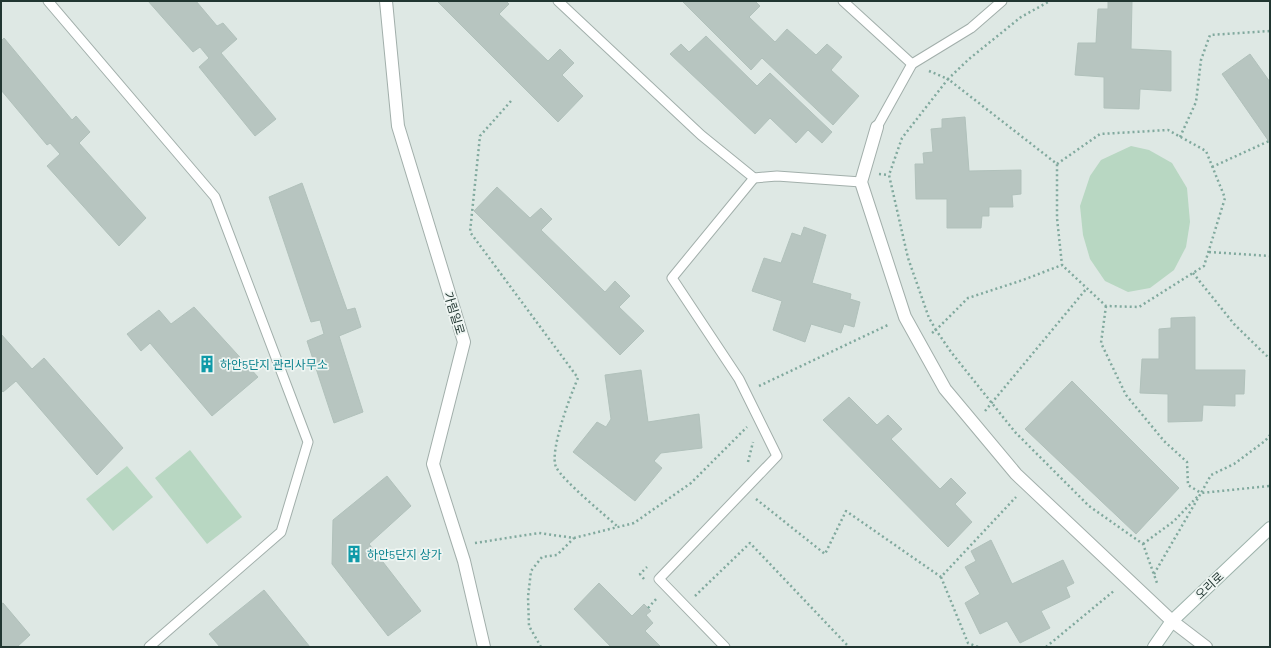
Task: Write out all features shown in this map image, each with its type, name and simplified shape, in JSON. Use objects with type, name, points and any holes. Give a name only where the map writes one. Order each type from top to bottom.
[{"type":"street","name":"가림일로","points":[[386,1],[398,126],[464,342],[433,464],[459,545],[484,647]]},
{"type":"street","points":[[877,127],[861,182],[905,317],[945,389],[1016,474],[1172,621],[1206,647]]},
{"type":"street","name":"오리로","points":[[1154,647],[1172,621],[1270,528]]},
{"type":"lane","points":[[48,1],[215,197],[308,442],[281,532],[149,647]]},
{"type":"lane","points":[[558,1],[701,135],[754,178],[777,176],[861,182]]},
{"type":"lane","points":[[843,1],[912,64]]},
{"type":"lane","points":[[877,127],[912,64],[971,28],[1002,1]]},
{"type":"lane","points":[[725,647],[659,580],[777,456],[739,379],[672,278],[754,178]]},
{"type":"path","points":[[1050,1],[1021,17],[969,59],[948,79],[902,138],[889,175],[908,258],[929,318],[951,352],[1015,432],[1089,506],[1143,544],[1174,521],[1201,493]]},
{"type":"path","points":[[1180,136],[1196,102],[1201,60],[1210,35],[1270,31]]},
{"type":"path","points":[[948,79],[1057,164]]},
{"type":"path","points":[[511,101],[480,136],[470,232],[578,378],[565,410],[555,451],[556,466],[566,479],[618,527]]},
{"type":"path","points":[[1168,130],[1206,151],[1225,198],[1204,266],[1139,307],[1106,306],[1062,265],[1057,218],[1057,164],[1100,134],[1168,130]]},
{"type":"path","points":[[1212,167],[1269,141]]},
{"type":"path","points":[[1208,252],[1270,256]]},
{"type":"path","points":[[936,330],[968,298],[1023,280],[1062,265]]},
{"type":"path","points":[[1193,273],[1234,324],[1270,359]]},
{"type":"path","points":[[975,424],[1087,288]]},
{"type":"path","points":[[1106,306],[1101,343],[1126,395],[1164,441],[1187,462],[1188,485],[1201,493],[1270,486]]},
{"type":"path","points":[[746,393],[905,317]]},
{"type":"path","points":[[459,545],[539,532],[574,538],[634,523],[691,484],[758,416]]},
{"type":"path","points":[[1154,574],[1211,476],[1234,464],[1265,441],[1270,435]]},
{"type":"path","points":[[941,578],[1027,484]]},
{"type":"path","points":[[745,490],[825,554],[846,511],[941,578],[968,643],[978,647]]},
{"type":"path","points":[[541,647],[529,626],[528,597],[532,571],[542,557],[557,555],[574,538]]},
{"type":"path","points":[[685,606],[750,543],[849,647]]},
{"type":"path","points":[[1046,647],[1128,579]]},
{"type":"green space","points":[[1131,146],[1149,150],[1172,163],[1187,188],[1190,222],[1186,247],[1174,270],[1150,288],[1128,292],[1105,281],[1090,259],[1083,235],[1080,206],[1090,176],[1101,160]]},
{"type":"green space","points":[[190,450],[242,517],[207,544],[155,478]]},
{"type":"green space","points":[[127,466],[153,497],[113,531],[86,499]]},
{"type":"building","points":[[148,1],[196,1],[217,26],[223,23],[237,39],[221,53],[276,119],[255,136],[199,67],[209,58],[200,47],[193,52]]},
{"type":"building","points":[[437,1],[506,1],[509,4],[499,14],[548,61],[560,49],[574,63],[562,75],[583,96],[558,122]]},
{"type":"building","points":[[682,1],[755,1],[760,6],[749,17],[775,42],[787,29],[816,55],[827,44],[842,57],[831,70],[859,96],[833,125],[762,58],[751,70]]},
{"type":"building","points":[[1108,1],[1132,1],[1131,49],[1171,51],[1171,91],[1140,89],[1139,109],[1104,108],[1104,77],[1075,75],[1078,43],[1096,43],[1098,9],[1108,9]]},
{"type":"building","points":[[706,36],[757,86],[770,73],[832,132],[822,143],[808,130],[796,143],[770,118],[755,134],[670,54],[681,44],[689,52]]},
{"type":"building","points":[[4,38],[72,120],[76,116],[90,132],[79,143],[146,218],[119,246],[47,166],[60,154],[50,143],[47,145],[1,90],[1,41]]},
{"type":"building","points":[[1250,54],[1270,82],[1270,143],[1222,74]]},
{"type":"building","points":[[965,117],[969,171],[1021,170],[1021,194],[1012,195],[1013,207],[989,207],[989,216],[982,216],[981,228],[947,228],[947,199],[916,199],[915,164],[924,164],[923,153],[933,152],[931,129],[942,128],[942,119]]},
{"type":"building","points":[[302,183],[347,310],[355,308],[361,327],[339,336],[363,412],[334,423],[307,341],[324,334],[320,320],[311,322],[269,197]]},
{"type":"building","points":[[497,187],[530,218],[541,208],[552,219],[541,230],[605,292],[615,281],[630,296],[619,307],[644,331],[620,355],[474,211]]},
{"type":"building","points":[[804,227],[826,235],[812,283],[851,294],[850,299],[860,302],[854,327],[844,324],[841,333],[811,324],[805,342],[773,330],[782,301],[752,291],[764,258],[781,263],[792,233],[801,236]]},
{"type":"building","name":"하안5단지 관리사무소","points":[[194,307],[258,377],[212,416],[150,343],[141,351],[127,334],[159,310],[171,324]]},
{"type":"building","points":[[1195,317],[1195,370],[1245,370],[1244,394],[1235,394],[1235,406],[1203,405],[1202,421],[1168,422],[1168,394],[1140,393],[1142,359],[1159,359],[1159,329],[1171,328],[1171,318]]},
{"type":"building","points":[[1,334],[32,369],[44,358],[123,448],[97,475],[16,381],[3,392],[1,390]]},
{"type":"building","points":[[641,370],[648,422],[699,414],[702,448],[661,453],[654,461],[662,468],[635,501],[573,452],[597,422],[606,427],[611,419],[605,375]]},
{"type":"building","points":[[1072,381],[1179,488],[1136,534],[1025,429]]},
{"type":"building","points":[[849,397],[877,425],[888,415],[902,429],[891,439],[940,489],[951,478],[966,493],[955,504],[972,522],[948,547],[823,420]]},
{"type":"building","name":"하안5단지 상가","points":[[387,476],[411,506],[369,544],[421,611],[388,636],[332,564],[333,520]]},
{"type":"building","points":[[991,540],[1012,584],[1063,560],[1074,583],[1066,587],[1070,597],[1041,611],[1050,628],[1020,643],[1007,621],[980,634],[965,603],[980,594],[965,567],[976,561],[971,551]]},
{"type":"building","points":[[599,583],[632,616],[644,604],[651,611],[646,615],[653,623],[645,631],[661,647],[611,647],[574,609]]},
{"type":"building","points":[[264,590],[310,647],[220,647],[209,634]]},
{"type":"building","points":[[3,603],[30,635],[17,647],[1,647],[1,604]]},
{"type":"place","name":"하안5단지 관리사무소","points":[[207,364]]},
{"type":"place","name":"하안5단지 상가","points":[[354,554]]}]
